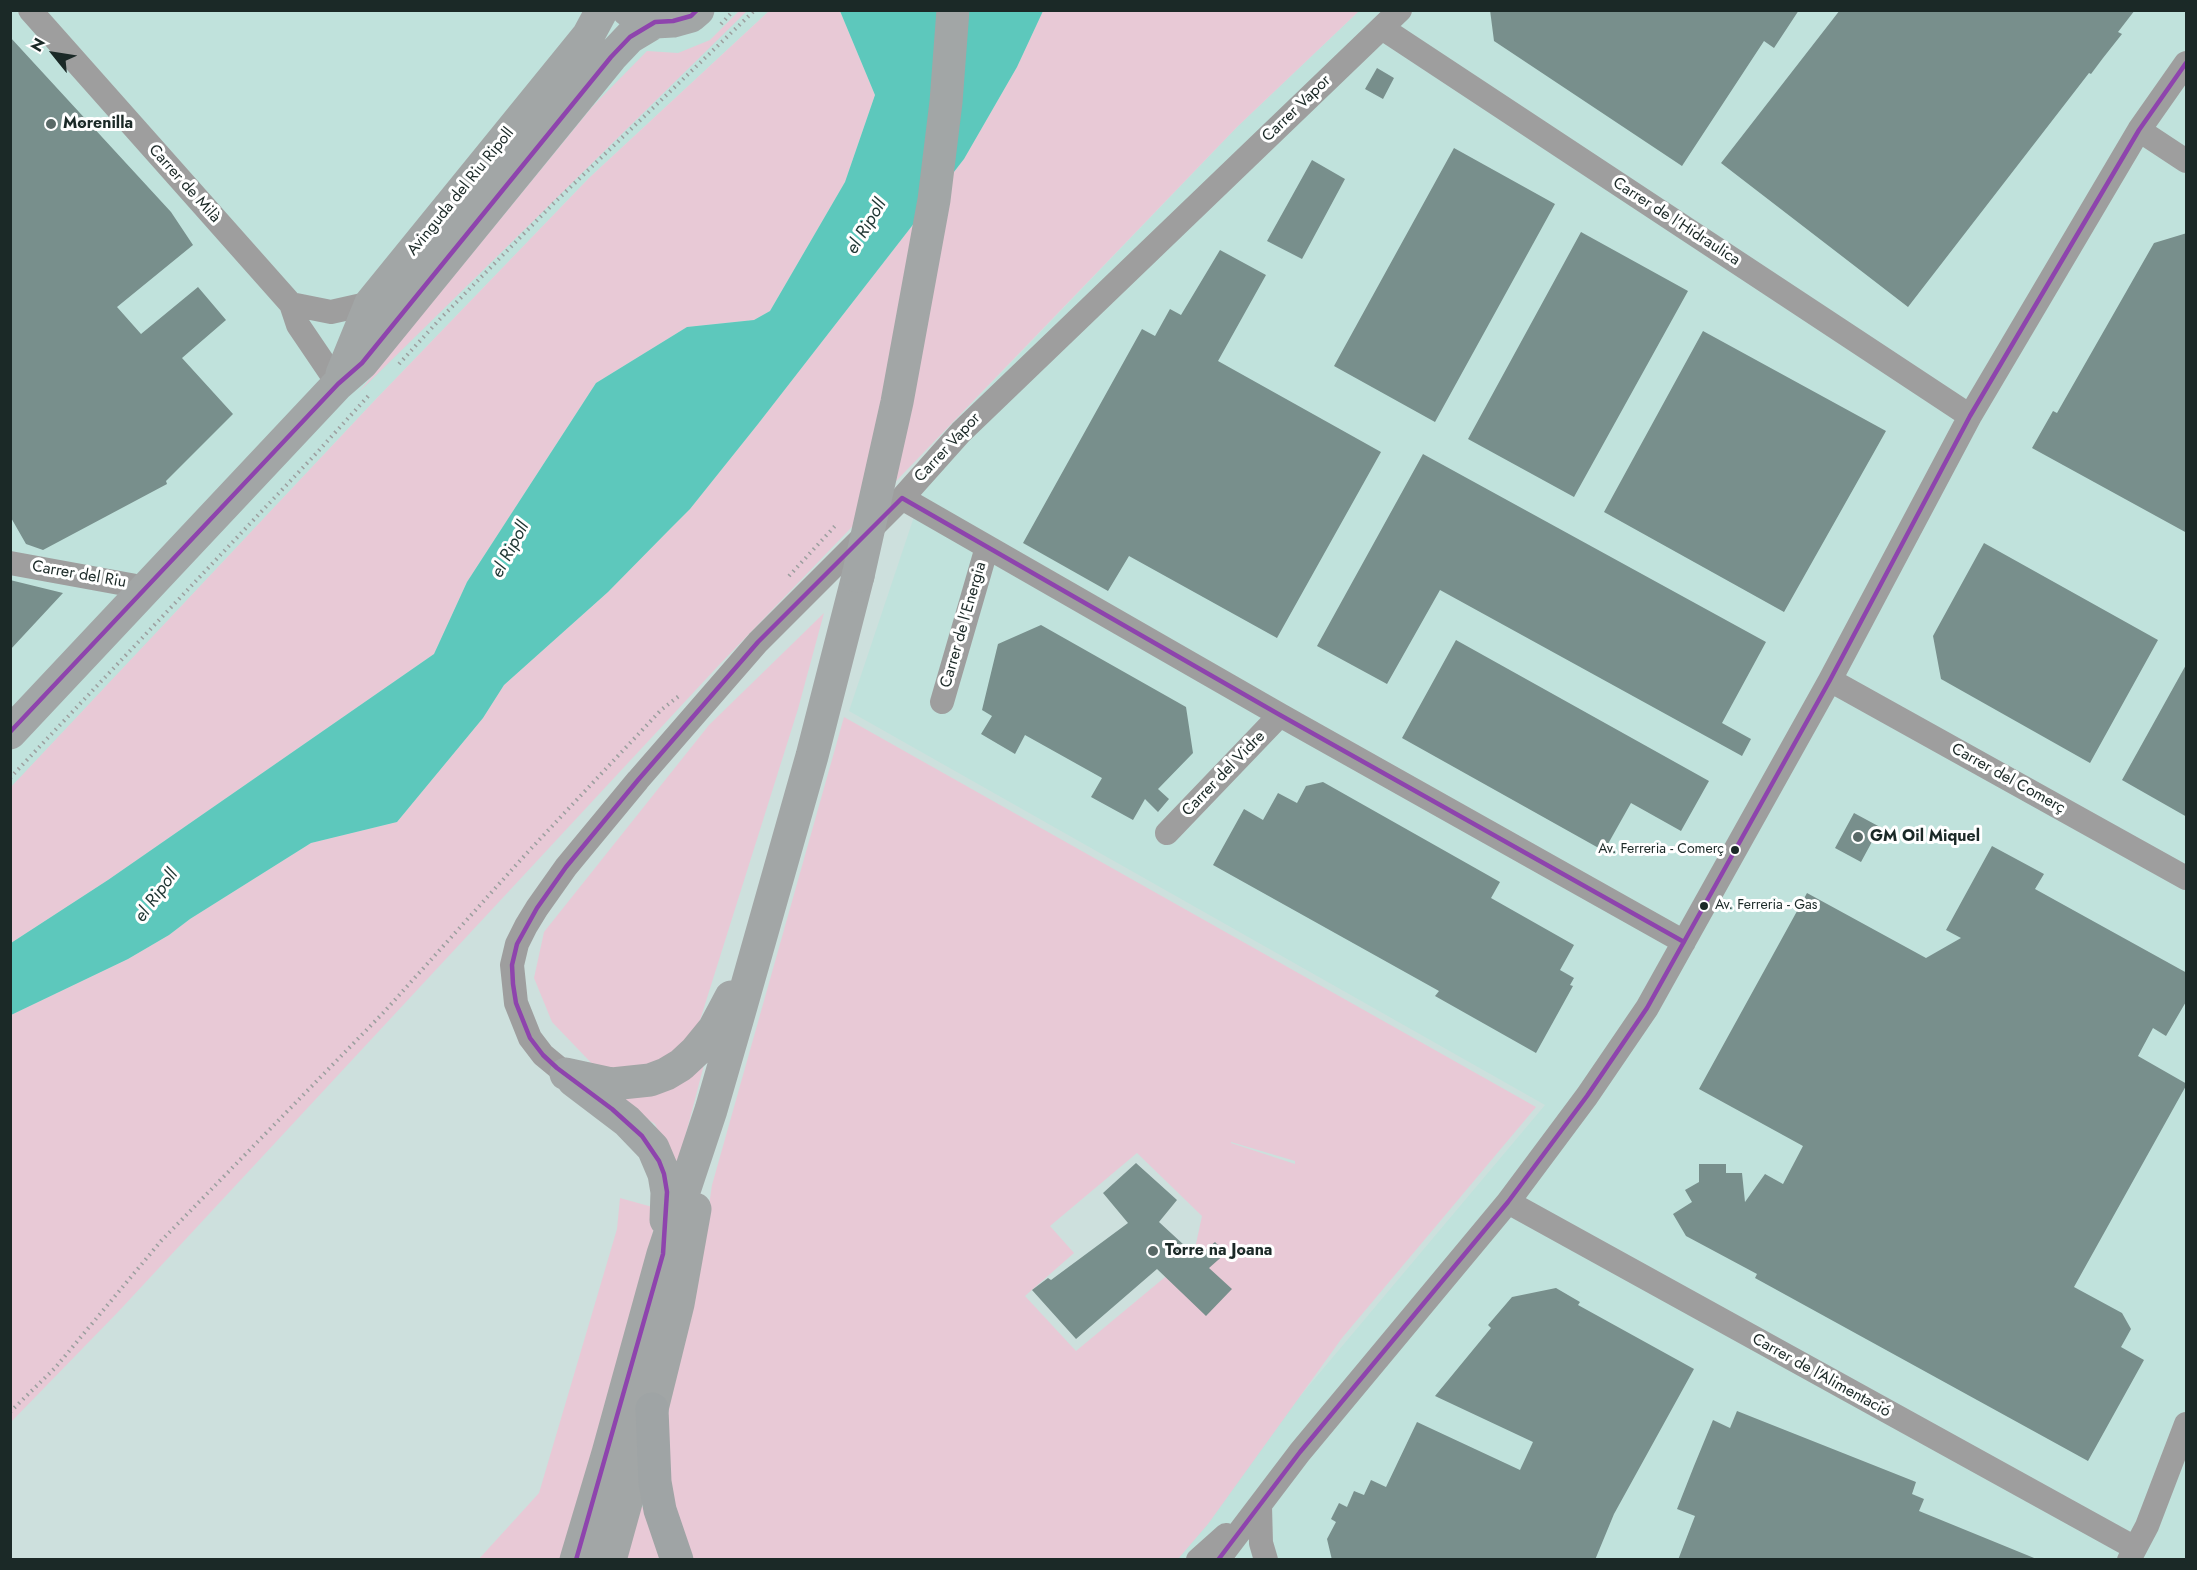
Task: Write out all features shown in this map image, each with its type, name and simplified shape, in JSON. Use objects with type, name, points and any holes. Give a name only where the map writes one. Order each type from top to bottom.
[{"type":"highway","points":[[652,1409],[655,1482],[660,1510],[676,1560]]},
{"type":"main road","name":"Avinguda del Riu Ripoll","points":[[338,384],[371,303],[588,36],[602,10]]},
{"type":"main road","points":[[641,16],[673,21],[691,16],[698,10]]},
{"type":"main road","points":[[576,1560],[663,1254],[711,1110],[836,667],[889,446],[934,201],[946,102],[953,10]]},
{"type":"main road","name":"Avinguda del Riu Ripoll","points":[[10,733],[338,384],[362,363],[611,57],[630,37],[641,16]]},
{"type":"main road","points":[[566,1074],[592,1081],[632,1083],[650,1080],[681,1065],[714,1029],[730,1000],[765,923]]},
{"type":"main road","points":[[566,1074],[627,1121],[648,1142],[659,1161],[667,1192],[663,1254]]},
{"type":"main road","points":[[610,1560],[652,1409],[687,1260],[711,1110]]},
{"type":"street","name":"Carrer de Milà","points":[[30,10],[291,304],[298,325],[338,384]]},
{"type":"street","name":"Carrer Vapor","points":[[566,1074],[543,1055],[530,1038],[516,1003],[512,965],[517,944],[537,908],[566,867],[758,642],[902,498],[969,424],[1400,10]]},
{"type":"street","name":"Carrer de l'Hidraulica","points":[[1382,27],[1970,416]]},
{"type":"street","points":[[1218,1560],[1300,1452],[1508,1202],[1587,1096],[1647,1008],[1830,680],[1970,416],[2139,130],[2187,63]]},
{"type":"street","points":[[2139,130],[2187,161]]},
{"type":"street","points":[[291,304],[331,312],[371,303]]},
{"type":"street","points":[[902,498],[1280,716],[1684,942]]},
{"type":"street","name":"Carrer de l'Energia","points":[[942,702],[987,547]]},
{"type":"street","name":"Carrer del Riu","points":[[10,563],[147,588]]},
{"type":"street","name":"Carrer del Comerç","points":[[1830,680],[2187,878]]},
{"type":"street","name":"Carrer del Vidre","points":[[1167,833],[1280,716]]},
{"type":"street","name":"Carrer de l'Alimentació","points":[[1508,1202],[2132,1554]]},
{"type":"street","points":[[2132,1554],[2147,1526],[2187,1424]]},
{"type":"street","points":[[1198,1560],[1260,1506]]},
{"type":"street","points":[[1260,1506],[1261,1543],[1266,1560]]},
{"type":"path","points":[[394,368],[554,203],[755,10]]},
{"type":"path","points":[[10,778],[372,392]]},
{"type":"path","points":[[10,1412],[55,1368],[161,1241],[384,1012],[526,854],[662,710],[692,687],[712,696]]},
{"type":"shaded area","points":[[11,11],[769,11],[589,178],[376,399],[11,788]]},
{"type":"shaded area","points":[[739,11],[747,11],[359,392],[592,107],[647,51],[678,53],[710,40]]},
{"type":"shaded area","points":[[769,11],[840,11],[875,95],[845,182],[770,311],[754,320],[687,327],[596,383],[467,582],[434,654],[108,880],[11,943],[10,788],[376,399],[589,178]]},
{"type":"shaded area","points":[[1043,11],[1359,11],[1237,127],[719,665],[118,1312],[11,1422],[11,1015],[128,959],[311,843],[397,822],[483,718],[504,685],[608,592],[690,509],[758,424],[964,159],[1017,67]]},
{"type":"shaded area","points":[[1359,11],[2186,11],[2186,1559],[1163,1559],[1545,1105],[849,711],[941,436],[1237,127]]},
{"type":"shaded area","points":[[824,613],[798,709],[701,1017],[687,1050],[651,1065],[600,1072],[552,1022],[534,978],[544,932],[709,725]]},
{"type":"shaded area","points":[[844,717],[1536,1107],[1342,1338],[1208,1524],[1178,1559],[691,1560],[675,1520],[664,1447],[669,1407],[695,1301],[712,1185]],"holes":[[[1231,1143],[1295,1161],[1295,1164]],[[1137,1153],[1202,1216],[1194,1253],[1076,1351],[1025,1296],[1074,1253],[1050,1226]]]},
{"type":"shaded area","points":[[706,1057],[676,1172],[655,1124],[617,1099]]},
{"type":"shaded area","points":[[620,1198],[656,1208],[651,1245],[561,1559],[478,1560],[539,1493],[617,1229]]},
{"type":"shaded area","points":[[640,1507],[646,1507],[662,1559],[623,1560]]},
{"type":"water","name":"el Ripoll","points":[[840,11],[1043,11],[1017,67],[964,159],[758,424],[690,509],[608,592],[504,685],[483,718],[397,822],[311,843],[128,959],[11,1015],[11,943],[108,880],[434,654],[467,582],[596,383],[687,327],[754,320],[770,311],[845,182],[875,95]]},
{"type":"building","points":[[1490,10],[1799,10],[1774,48],[1764,41],[1682,166],[1494,41]]},
{"type":"building","points":[[1840,10],[2135,10],[2118,32],[2122,34],[2091,74],[2089,73],[1908,307],[1721,163]]},
{"type":"building","points":[[10,37],[171,212],[193,245],[117,307],[141,334],[198,287],[226,320],[182,358],[233,414],[166,481],[167,484],[43,550],[26,544],[10,516]]},
{"type":"building","points":[[1377,68],[1394,78],[1383,99],[1365,89]]},
{"type":"building","points":[[1454,148],[1555,204],[1435,422],[1334,366]]},
{"type":"building","points":[[1312,160],[1345,179],[1302,259],[1267,241]]},
{"type":"building","points":[[1581,232],[1688,291],[1574,497],[1468,439]]},
{"type":"building","points":[[2187,233],[2187,533],[2032,448],[2053,411],[2057,413],[2154,243]]},
{"type":"building","points":[[1220,250],[1266,275],[1218,361],[1381,452],[1277,638],[1129,556],[1108,591],[1023,543],[1142,329],[1155,336],[1170,309],[1181,315]]},
{"type":"building","points":[[1703,331],[1886,431],[1784,612],[1604,512]]},
{"type":"building","points":[[1423,454],[1766,642],[1722,723],[1751,739],[1742,756],[1440,590],[1387,684],[1317,646]]},
{"type":"building","points":[[1984,543],[2158,640],[2090,763],[1941,679],[1933,636]]},
{"type":"building","points":[[10,580],[63,593],[10,650]]},
{"type":"building","points":[[1041,625],[1186,707],[1193,753],[1158,789],[1169,799],[1158,812],[1145,799],[1133,820],[1091,797],[1102,778],[1025,735],[1015,754],[981,734],[992,716],[982,710],[998,644]]},
{"type":"building","points":[[1456,640],[1709,781],[1681,831],[1631,803],[1604,851],[1402,738]]},
{"type":"building","points":[[2187,663],[2187,817],[2122,780]]},
{"type":"building","points":[[1323,782],[1500,882],[1491,898],[1574,945],[1560,970],[1574,978],[1570,985],[1573,986],[1536,1053],[1435,996],[1439,991],[1213,865],[1244,809],[1263,820],[1278,793],[1297,803],[1306,786]]},
{"type":"building","name":"GM Oil Miquel","points":[[1854,813],[1880,827],[1861,862],[1835,848]]},
{"type":"building","points":[[1992,846],[2044,874],[2035,889],[2187,973],[2187,1000],[2166,1036],[2153,1028],[2138,1056],[2187,1084],[2074,1287],[2122,1313],[2131,1329],[2121,1347],[2144,1360],[2088,1461],[1755,1278],[1757,1274],[1686,1236],[1673,1214],[1692,1202],[1685,1190],[1699,1182],[1699,1164],[1726,1164],[1726,1173],[1742,1173],[1745,1202],[1765,1174],[1783,1184],[1803,1146],[1699,1089],[1807,893],[1926,958],[1961,938],[1946,930]]},
{"type":"building","name":"Torre na Joana","points":[[1136,1163],[1177,1200],[1159,1222],[1197,1257],[1215,1242],[1226,1253],[1209,1268],[1232,1289],[1206,1316],[1157,1269],[1076,1339],[1032,1290],[1048,1278],[1051,1280],[1128,1223],[1103,1193]]},
{"type":"building","points":[[1556,1288],[1580,1302],[1578,1305],[1694,1369],[1614,1514],[1595,1560],[1332,1560],[1327,1539],[1336,1522],[1331,1519],[1339,1503],[1347,1507],[1354,1491],[1364,1495],[1371,1480],[1386,1487],[1417,1422],[1520,1470],[1533,1442],[1435,1396],[1491,1328],[1488,1325],[1512,1297]]},
{"type":"building","points":[[1737,1411],[1916,1482],[1912,1494],[1924,1499],[1919,1511],[2039,1560],[1678,1560],[1695,1516],[1677,1509],[1694,1466],[1713,1420],[1730,1428]]},
{"type":"transit line","points":[[10,732],[338,384],[362,363],[611,57],[630,37],[655,22],[673,21],[691,16],[697,10]]},
{"type":"transit line","points":[[1218,1560],[1300,1452],[1508,1202],[1587,1096],[1647,1008],[1830,680],[1970,416],[2139,130],[2186,63]]},
{"type":"transit line","points":[[576,1560],[663,1254],[667,1192],[659,1161],[642,1136],[612,1109],[557,1068],[530,1038],[516,1003],[513,984],[512,965],[517,944],[537,908],[566,867],[638,780],[758,642],[902,498],[1280,715],[1684,942]]},
{"type":"place","name":"Morenilla","points":[[51,124]]},
{"type":"place","name":"GM Oil Miquel","points":[[1858,837]]},
{"type":"place","name":"Av. Ferreria - Comerç","points":[[1735,850]]},
{"type":"place","name":"Av. Ferreria - Gas","points":[[1704,906]]},
{"type":"place","name":"Torre na Joana","points":[[1153,1251]]}]
